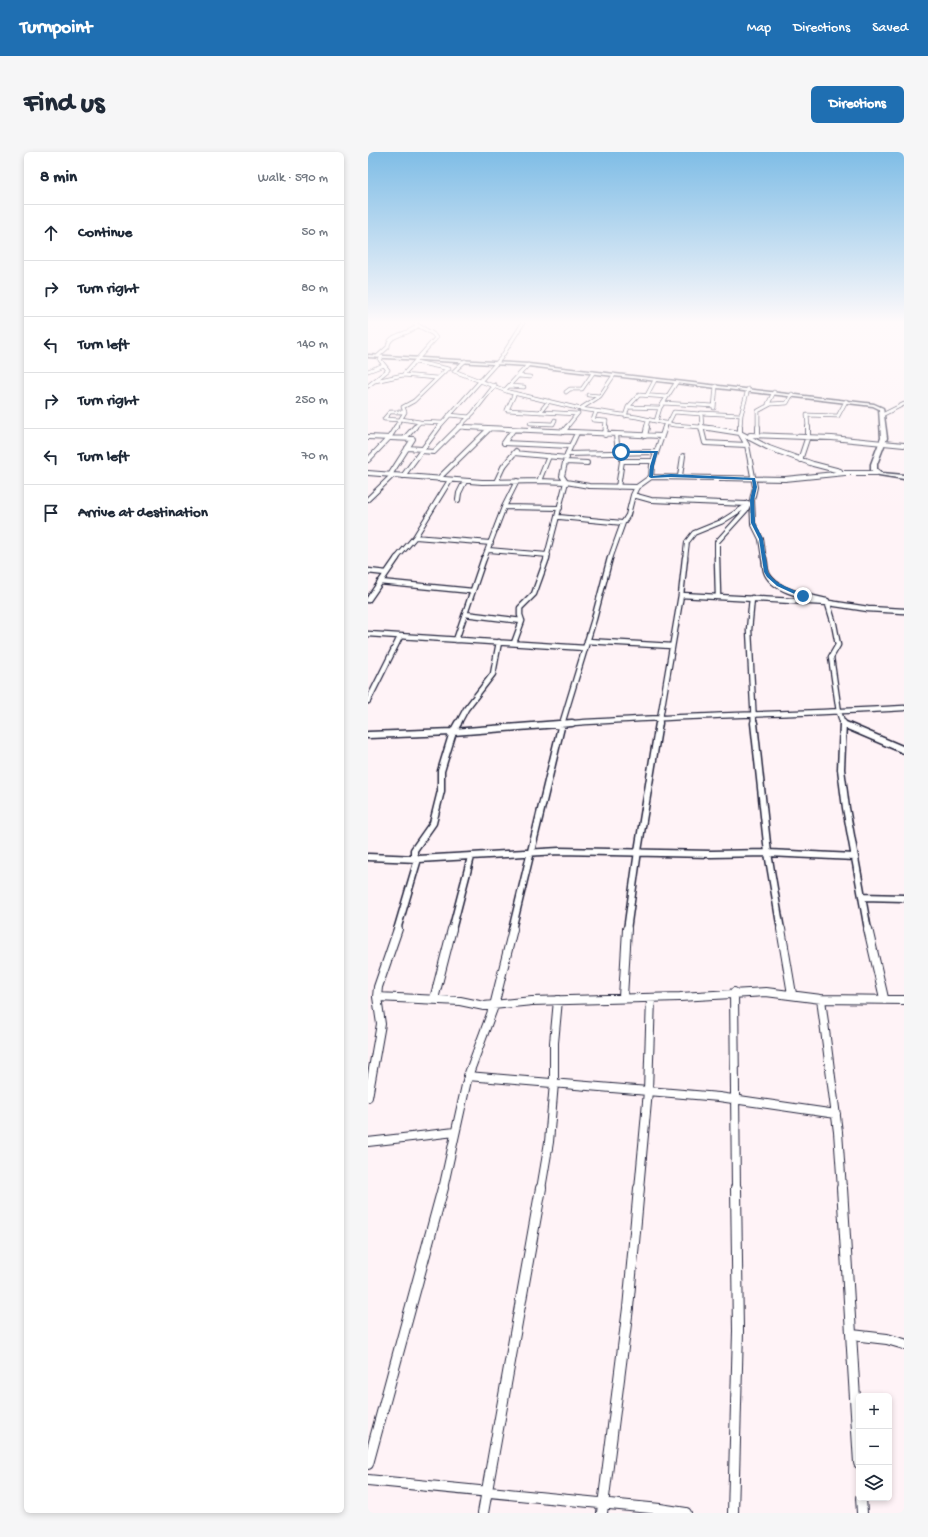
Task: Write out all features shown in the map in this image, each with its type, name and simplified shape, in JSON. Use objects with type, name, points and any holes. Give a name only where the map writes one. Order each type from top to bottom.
[{"type":"street","points":[[368,460],[389,438],[405,412],[403,407],[414,401],[428,387]]},
{"type":"street","points":[[403,476],[442,423],[475,387]]},
{"type":"street","points":[[407,448],[434,452],[470,417],[494,387]]},
{"type":"street","points":[[498,387],[515,393],[596,412],[667,424],[702,427],[740,433],[769,448],[800,460],[845,473]]},
{"type":"street","points":[[505,390],[508,387]]},
{"type":"street","points":[[517,387],[525,388],[521,394]]},
{"type":"street","points":[[566,392],[570,388],[582,389],[584,387]]},
{"type":"street","points":[[562,432],[581,409],[600,396],[607,387]]},
{"type":"street","points":[[647,395],[652,387]]},
{"type":"street","points":[[656,422],[660,408],[674,387]]},
{"type":"street","points":[[713,414],[716,387]]},
{"type":"street","points":[[721,387],[792,394],[878,406],[881,408],[882,415],[883,443],[874,464],[874,468],[877,473]]},
{"type":"street","points":[[718,596],[717,542],[746,510],[754,492],[754,479],[747,445],[740,433],[741,415],[748,389]]},
{"type":"street","points":[[758,435],[758,412],[768,404],[774,392]]},
{"type":"street","points":[[515,393],[507,410],[577,414]]},
{"type":"street","points":[[768,404],[787,403],[792,394]]},
{"type":"street","points":[[588,395],[600,396]]},
{"type":"street","points":[[625,416],[628,407],[639,395],[667,396]]},
{"type":"street","points":[[527,430],[538,412],[549,401]]},
{"type":"street","points":[[800,460],[808,436],[807,415],[836,416],[840,414],[846,401]]},
{"type":"street","points":[[663,403],[714,406]]},
{"type":"street","points":[[882,415],[904,404]]},
{"type":"street","points":[[628,407],[660,408]]},
{"type":"street","points":[[405,412],[390,412],[384,419],[442,423]]},
{"type":"street","points":[[596,412],[593,420],[606,421],[605,435]]},
{"type":"street","points":[[651,477],[653,461],[661,436],[674,412],[741,415]]},
{"type":"street","points":[[700,414],[705,444],[747,445]]},
{"type":"street","points":[[449,415],[470,417]]},
{"type":"street","points":[[530,423],[553,424],[555,420]]},
{"type":"street","points":[[645,436],[648,420]]},
{"type":"street","points":[[405,438],[420,422]]},
{"type":"street","points":[[458,427],[605,435],[661,436]]},
{"type":"street","points":[[438,479],[489,429]]},
{"type":"street","points":[[513,430],[504,443],[570,446]]},
{"type":"street","points":[[514,643],[522,621],[519,611],[533,596],[548,555],[559,517],[566,482],[562,476],[570,446],[577,433]]},
{"type":"street","points":[[616,435],[618,452]]},
{"type":"street","points":[[746,435],[808,436],[904,445]]},
{"type":"street","points":[[368,437],[413,439],[392,475],[368,499]]},
{"type":"street","points":[[496,482],[503,467],[525,439]]},
{"type":"street","points":[[567,458],[609,454],[610,452],[656,452]]},
{"type":"street","points":[[514,453],[567,458],[587,464]]},
{"type":"street","points":[[539,481],[549,456]]},
{"type":"street","points":[[680,476],[683,456]]},
{"type":"street","points":[[618,487],[622,461],[653,461]]},
{"type":"street","points":[[368,473],[465,481],[539,481],[566,482],[589,486],[637,487]]},
{"type":"street","points":[[368,1464],[445,1182],[468,1076],[494,1006],[562,724],[612,550],[623,523],[628,515],[633,495],[637,487],[651,477],[680,476],[754,479],[800,478],[845,473],[877,473],[904,477]]},
{"type":"street","points":[[368,600],[386,573],[415,537],[450,480]]},
{"type":"street","points":[[458,500],[459,493],[465,481]]},
{"type":"street","points":[[456,640],[472,591],[489,550],[504,507],[517,481]]},
{"type":"street","points":[[633,495],[651,500],[740,505],[749,503]]},
{"type":"street","points":[[623,997],[627,932],[638,851],[681,595],[688,539],[694,534],[721,522],[749,503]]},
{"type":"street","points":[[749,503],[753,523],[761,539],[766,572],[768,576],[785,589],[803,596],[825,600],[829,603],[838,641],[836,649],[831,657],[839,712],[843,724],[841,769],[846,808],[871,946],[884,998]]},
{"type":"street","points":[[504,507],[560,508]]},
{"type":"street","points":[[559,517],[623,523]]},
{"type":"street","points":[[415,537],[491,543]]},
{"type":"street","points":[[489,550],[548,555]]},
{"type":"street","points":[[368,571],[386,573]]},
{"type":"street","points":[[380,582],[472,591]]},
{"type":"street","points":[[681,595],[829,603],[868,609],[904,611]]},
{"type":"street","points":[[752,598],[749,630],[753,715],[768,853],[792,994]]},
{"type":"street","points":[[465,614],[522,621]]},
{"type":"street","points":[[368,634],[585,648]]},
{"type":"street","points":[[368,701],[400,637]]},
{"type":"street","points":[[587,641],[672,646]]},
{"type":"street","points":[[418,859],[414,855],[414,850],[433,823],[441,791],[441,771],[453,732],[466,709],[493,674],[499,642]]},
{"type":"street","points":[[368,735],[453,732],[660,717],[839,712],[904,708]]},
{"type":"street","points":[[843,724],[904,750]]},
{"type":"street","points":[[368,857],[418,859],[471,858],[559,851],[638,851],[711,854],[768,853],[855,858]]},
{"type":"street","points":[[434,999],[471,858]]},
{"type":"street","points":[[368,1097],[370,1066],[381,1024],[377,997],[378,987],[390,955],[418,859]]},
{"type":"street","points":[[863,897],[904,898]]},
{"type":"street","points":[[377,997],[434,999],[494,1006],[513,1002],[623,997],[651,998],[734,992],[766,992],[841,1000],[884,998],[904,1000]]},
{"type":"street","points":[[733,1513],[738,1331],[734,992]]},
{"type":"street","points":[[603,1508],[628,1308],[648,1091],[651,998]]},
{"type":"street","points":[[821,999],[836,1114],[852,1334],[857,1429]]},
{"type":"street","points":[[483,1513],[549,1142],[554,1083],[554,1043],[558,1000]]},
{"type":"street","points":[[468,1076],[680,1093],[736,1099],[836,1114]]},
{"type":"street","points":[[368,1142],[455,1132]]},
{"type":"street","points":[[852,1334],[887,1339],[904,1344]]},
{"type":"street","points":[[368,1480],[487,1492],[603,1508],[686,1513]]},
{"type":"street","points":[[861,1501],[862,1513]]},
{"type":"route","points":[[621,452],[656,452],[650,475],[651,477],[671,476],[754,479],[755,487],[752,500],[753,523],[761,539],[766,572],[768,576],[778,585],[803,596]]}]
